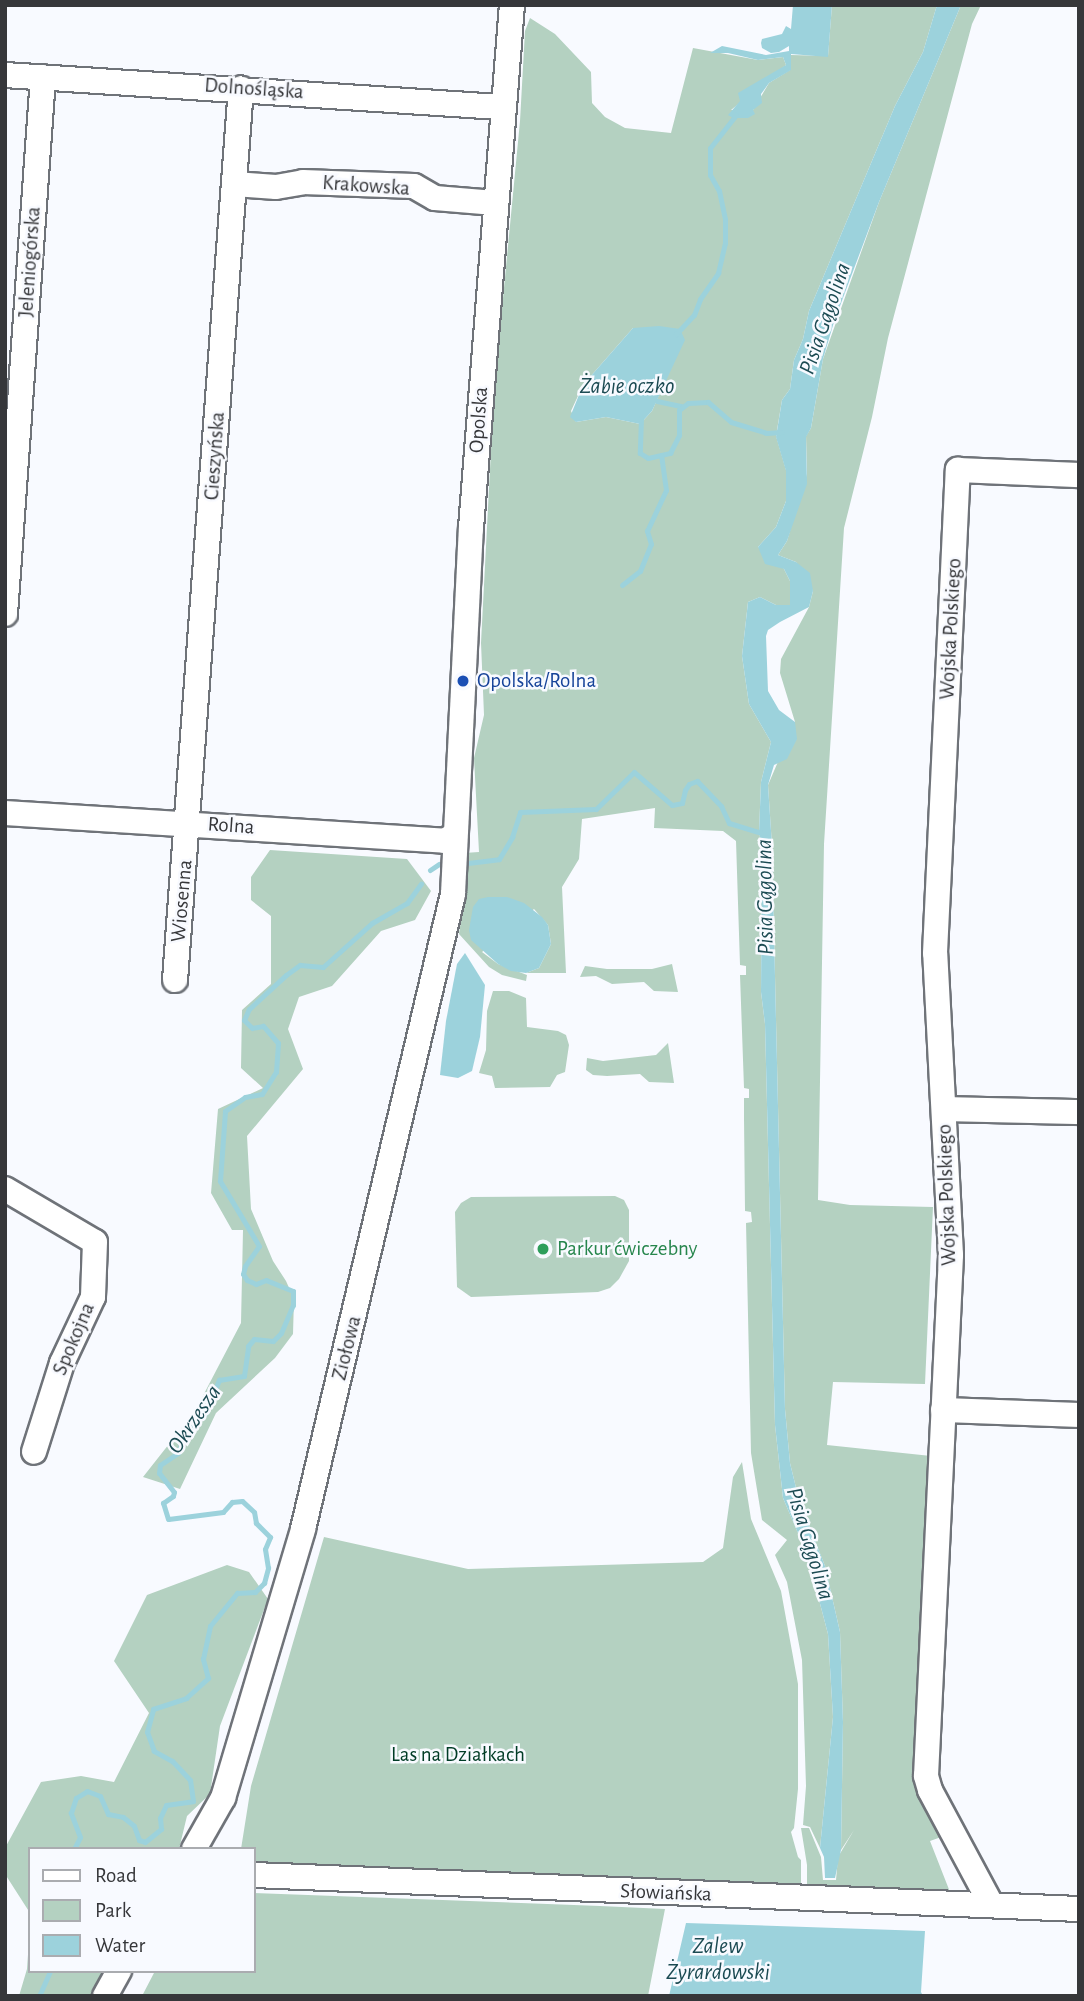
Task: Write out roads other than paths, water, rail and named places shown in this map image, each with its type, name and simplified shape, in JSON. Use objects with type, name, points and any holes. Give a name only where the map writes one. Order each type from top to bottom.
[{"type":"street","name":"Opolska","points":[[455,844],[471,528],[512,5]]},
{"type":"street","name":"Dolnośląska","points":[[5,75],[241,88],[503,107]]},
{"type":"street","name":"Jeleniogórska","points":[[5,614],[43,77]]},
{"type":"street","name":"Cieszyńska","points":[[188,823],[241,88]]},
{"type":"street","name":"Krakowska","points":[[234,184],[276,187],[303,182],[414,186],[435,198],[495,202]]},
{"type":"street","name":"Wojska Polskiego","points":[[992,1904],[927,1782],[951,1255],[934,953],[958,470],[1079,475]]},
{"type":"street","name":"Rolna","points":[[5,813],[188,823],[445,841],[455,844]]},
{"type":"street","name":"Wiosenna","points":[[176,980],[188,823]]},
{"type":"street","name":"Ziołowa","points":[[195,1847],[223,1798],[303,1529],[453,894],[455,844]]},
{"type":"street","points":[[944,1109],[1079,1112]]},
{"type":"street","name":"Spokojna","points":[[5,1189],[95,1242],[93,1297],[62,1363],[34,1452]]},
{"type":"street","points":[[943,1410],[1079,1415]]},
{"type":"street","name":"Słowiańska","points":[[256,1875],[1079,1909]]},
{"type":"street","points":[[105,1996],[119,1973]]},
{"type":"water","points":[[793,5],[832,5],[828,57],[791,54],[791,70],[769,83],[761,94],[762,103],[753,110],[755,114],[748,118],[733,118],[728,115],[740,101],[738,93],[786,65],[783,57],[758,60],[728,53],[710,53],[722,46],[766,55],[789,51],[789,46],[771,53],[762,48],[761,43],[762,39],[782,34],[786,26],[791,29]]},
{"type":"water","name":"Pisia Gągolina","points":[[937,5],[961,5],[879,202],[834,322],[823,359],[811,428],[806,437],[807,484],[787,541],[778,555],[796,562],[810,573],[813,591],[809,607],[768,630],[766,636],[768,691],[779,710],[795,722],[797,739],[787,759],[774,765],[768,785],[772,846],[785,1409],[790,1463],[799,1500],[825,1566],[840,1632],[843,1722],[841,1850],[835,1878],[825,1878],[824,1857],[820,1848],[833,1717],[828,1634],[807,1554],[783,1498],[775,1425],[765,1024],[761,992],[762,847],[759,832],[761,782],[771,742],[749,704],[742,656],[748,602],[760,597],[776,605],[790,605],[790,581],[784,569],[765,564],[758,547],[776,527],[786,501],[786,471],[776,437],[782,400],[790,389],[794,360],[803,339],[809,311],[895,106],[923,52]]},
{"type":"water","name":"Żabie oczko","points":[[659,326],[680,329],[685,340],[652,411],[640,424],[606,417],[576,422],[570,417],[583,385],[633,328]]},
{"type":"water","points":[[507,897],[524,903],[548,925],[551,944],[539,968],[526,973],[511,971],[498,964],[471,940],[469,930],[473,907],[479,899]]},
{"type":"water","points":[[465,953],[485,985],[480,1037],[472,1071],[458,1078],[440,1075],[446,1021],[457,964]]},
{"type":"water","name":"Zalew Żyrardowski","points":[[686,1923],[925,1931],[921,1992],[923,1996],[669,1996]]},
{"type":"waterway","points":[[676,334],[694,315],[700,299],[718,273],[725,243],[725,219],[719,191],[710,175],[710,148],[736,115]]},
{"type":"waterway","points":[[657,401],[681,406]]},
{"type":"waterway","points":[[641,418],[640,453],[648,458],[670,453],[679,435],[679,410],[688,403],[708,402],[731,422],[766,433],[782,432]]},
{"type":"waterway","points":[[622,585],[640,571],[651,544],[647,531],[666,490],[661,455]]},
{"type":"waterway","name":"Okrzesza","points":[[468,863],[499,859],[512,837],[520,812],[596,809],[634,772],[672,805],[682,803],[689,784],[697,781],[721,806],[729,823],[764,834]]},
{"type":"waterway","name":"Okrzesza","points":[[430,870],[439,864]]},
{"type":"waterway","name":"Okrzesza","points":[[75,1847],[80,1837],[71,1813],[76,1798],[87,1791],[100,1796],[108,1814],[123,1817],[134,1826],[139,1840],[145,1842],[161,1829],[160,1818],[166,1805],[193,1801],[190,1780],[172,1761],[154,1751],[147,1732],[153,1709],[186,1698],[208,1678],[203,1659],[210,1626],[237,1593],[255,1592],[264,1583],[268,1568],[265,1549],[270,1537],[256,1523],[254,1512],[242,1501],[232,1502],[223,1512],[168,1519],[163,1503],[173,1496],[174,1492],[159,1473],[160,1465],[178,1453],[184,1436],[206,1412],[219,1380],[244,1376],[248,1346],[254,1339],[273,1341],[281,1333],[293,1305],[293,1291],[266,1280],[256,1284],[247,1280],[243,1274],[245,1266],[259,1246],[220,1181],[225,1111],[245,1097],[262,1094],[276,1072],[278,1043],[263,1026],[252,1028],[244,1020],[249,1009],[286,975],[300,965],[323,967],[372,923],[407,903],[421,884]]},
{"type":"waterway","name":"Okrzesza","points":[[39,1996],[49,1973]]},
{"type":"place","name":"Opolska/Rolna","points":[[463,681]]},
{"type":"place","name":"Parkur ćwiczebny","points":[[543,1249]]},
{"type":"park label","name":"Las na Działkach","points":[[458,1755]]}]
